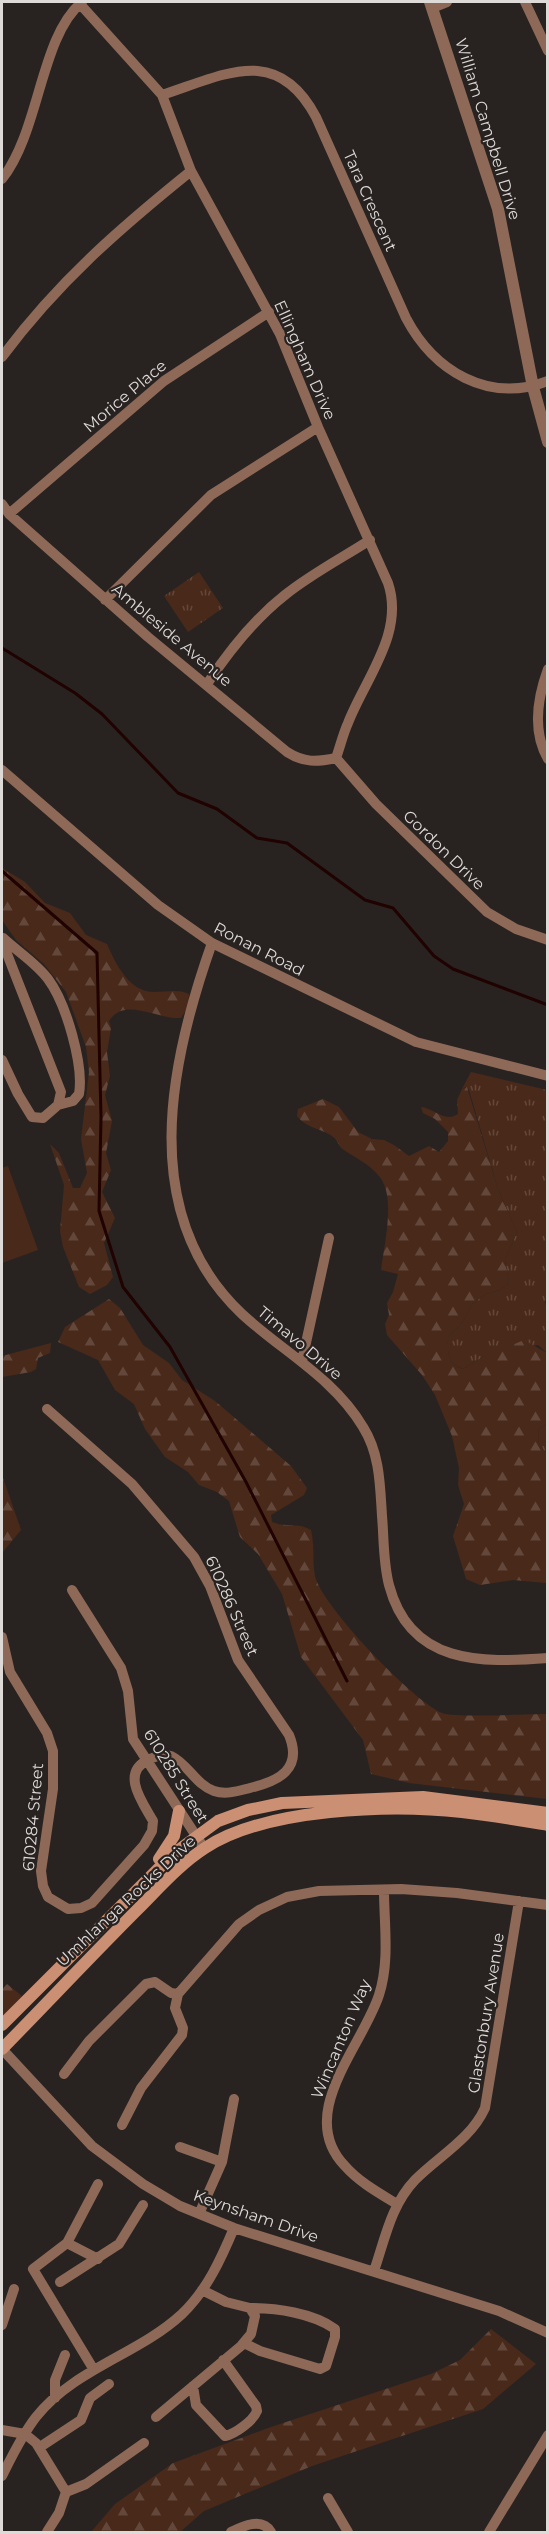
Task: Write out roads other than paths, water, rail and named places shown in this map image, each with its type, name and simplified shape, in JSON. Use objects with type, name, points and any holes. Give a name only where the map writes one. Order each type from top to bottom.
[{"type":"main road","name":"Umhlanga Rocks Drive","points":[[2,2025],[139,1887],[195,1835],[218,1821],[248,1810],[302,1802],[443,1797],[548,1813]]},
{"type":"main road","name":"Umhlanga Rocks Drive","points":[[2,2049],[68,1978],[171,1877],[204,1848],[262,1822],[319,1814],[431,1809],[548,1825]]},
{"type":"main road","points":[[139,1887],[169,1845],[176,1830],[179,1811]]},
{"type":"street","points":[[2,179],[23,143],[63,22],[81,2]]},
{"type":"street","name":"Ellingham Drive","points":[[81,2],[162,94],[191,171],[269,312],[392,595],[392,614],[381,652],[348,723],[336,758]]},
{"type":"street","points":[[431,5],[447,2]]},
{"type":"street","points":[[525,2],[548,51]]},
{"type":"street","name":"William Campbell Drive","points":[[431,5],[498,209],[533,387],[548,442]]},
{"type":"street","name":"Tara Crescent","points":[[162,94],[236,71],[268,72],[290,82],[308,101],[392,290],[424,348],[436,360],[477,383],[500,389],[533,387],[548,381]]},
{"type":"street","points":[[2,357],[25,327],[88,257],[191,171]]},
{"type":"street","name":"Morice Place","points":[[9,514],[164,381],[269,312]]},
{"type":"street","points":[[105,600],[211,495],[318,427]]},
{"type":"street","name":"Ambleside Avenue","points":[[2,504],[9,514],[105,600],[296,758],[317,762],[336,758]]},
{"type":"street","points":[[207,684],[247,630],[272,606],[370,540]]},
{"type":"street","points":[[548,669],[538,700],[537,725],[548,759]]},
{"type":"street","name":"Gordon Drive","points":[[336,758],[383,811],[487,912],[516,929],[548,940]]},
{"type":"street","name":"Ronan Road","points":[[2,770],[151,900],[212,943],[407,1038],[548,1076]]},
{"type":"street","points":[[2,939],[40,970],[52,985],[78,1054],[79,1095],[73,1101],[58,1105],[43,1118],[32,1117],[2,1060]]},
{"type":"street","points":[[2,939],[61,1092],[58,1105]]},
{"type":"street","name":"Timavo Drive","points":[[212,943],[186,1037],[174,1094],[172,1168],[178,1209],[197,1255],[219,1290],[249,1320],[302,1361],[348,1405],[369,1437],[380,1474],[389,1585],[408,1622],[440,1649],[467,1659],[495,1661],[548,1659]]},
{"type":"street","points":[[302,1361],[329,1238]]},
{"type":"street","name":"610286 Street","points":[[47,1408],[132,1484],[194,1557],[210,1586],[238,1660],[289,1735],[293,1748],[289,1767],[282,1777],[266,1784],[227,1793],[207,1788],[171,1756],[164,1755],[146,1761]]},
{"type":"street","name":"610285 Street","points":[[72,1590],[121,1668],[128,1691],[132,1737],[204,1848]]},
{"type":"street","name":"610284 Street","points":[[2,1637],[10,1672],[47,1732],[53,1751],[53,1789],[41,1871],[45,1892],[55,1903],[75,1909],[92,1903],[150,1838],[153,1821],[138,1797],[135,1784],[137,1770],[146,1761]]},
{"type":"street","points":[[122,2125],[141,2088],[182,2035],[183,2028],[175,2008],[178,1994],[232,1930],[266,1906],[306,1893],[384,1890],[446,1892],[548,1905]]},
{"type":"street","name":"Wincanton Way","points":[[384,1890],[386,1941],[383,1980],[368,2022],[330,2097],[326,2124],[329,2141],[344,2166],[396,2204]]},
{"type":"street","name":"Glastonbury Avenue","points":[[374,2271],[396,2204],[415,2180],[472,2130],[485,2108],[519,1901]]},
{"type":"street","points":[[64,2074],[89,2041],[146,1984],[155,1982],[178,1994]]},
{"type":"street","name":"Keynsham Drive","points":[[2,2049],[73,2128],[111,2162],[150,2188],[199,2214],[234,2228],[510,2315],[548,2333]]},
{"type":"street","points":[[199,2214],[222,2162],[234,2099]]},
{"type":"street","points":[[180,2147],[222,2162]]},
{"type":"street","points":[[94,2370],[33,2267],[67,2242],[98,2184]]},
{"type":"street","points":[[60,2282],[119,2244],[143,2205]]},
{"type":"street","points":[[2,2476],[37,2416],[55,2398],[94,2370],[161,2330],[183,2313],[217,2267],[234,2228]]},
{"type":"street","points":[[67,2242],[98,2259]]},
{"type":"street","points":[[2,2325],[14,2289]]},
{"type":"street","points":[[202,2290],[226,2302],[250,2308],[273,2308],[326,2324],[335,2330],[326,2366],[321,2369],[260,2351],[244,2343]]},
{"type":"street","points":[[156,2416],[244,2343],[255,2323],[255,2316],[250,2308]]},
{"type":"street","points":[[55,2398],[55,2380],[65,2355]]},
{"type":"street","points":[[193,2386],[196,2405],[225,2436],[253,2419],[256,2406],[223,2360]]},
{"type":"street","points":[[40,2447],[81,2420],[86,2414],[90,2398],[109,2384]]},
{"type":"street","points":[[2,2430],[25,2434],[40,2447],[66,2492],[59,2513],[47,2532]]},
{"type":"street","points":[[489,2532],[548,2435]]},
{"type":"street","points":[[66,2492],[86,2484],[144,2443]]},
{"type":"street","points":[[328,2498],[348,2532]]},
{"type":"street","points":[[231,2532],[255,2524],[267,2527],[271,2532]]},
{"type":"waterway","points":[[2,648],[75,693],[102,714],[178,793],[217,809],[257,838],[287,843],[365,900],[393,908],[434,956],[453,969],[548,1005]]},
{"type":"waterway","points":[[2,871],[97,953],[101,1117],[99,1211],[123,1287],[170,1347],[246,1482],[347,1681]]}]
